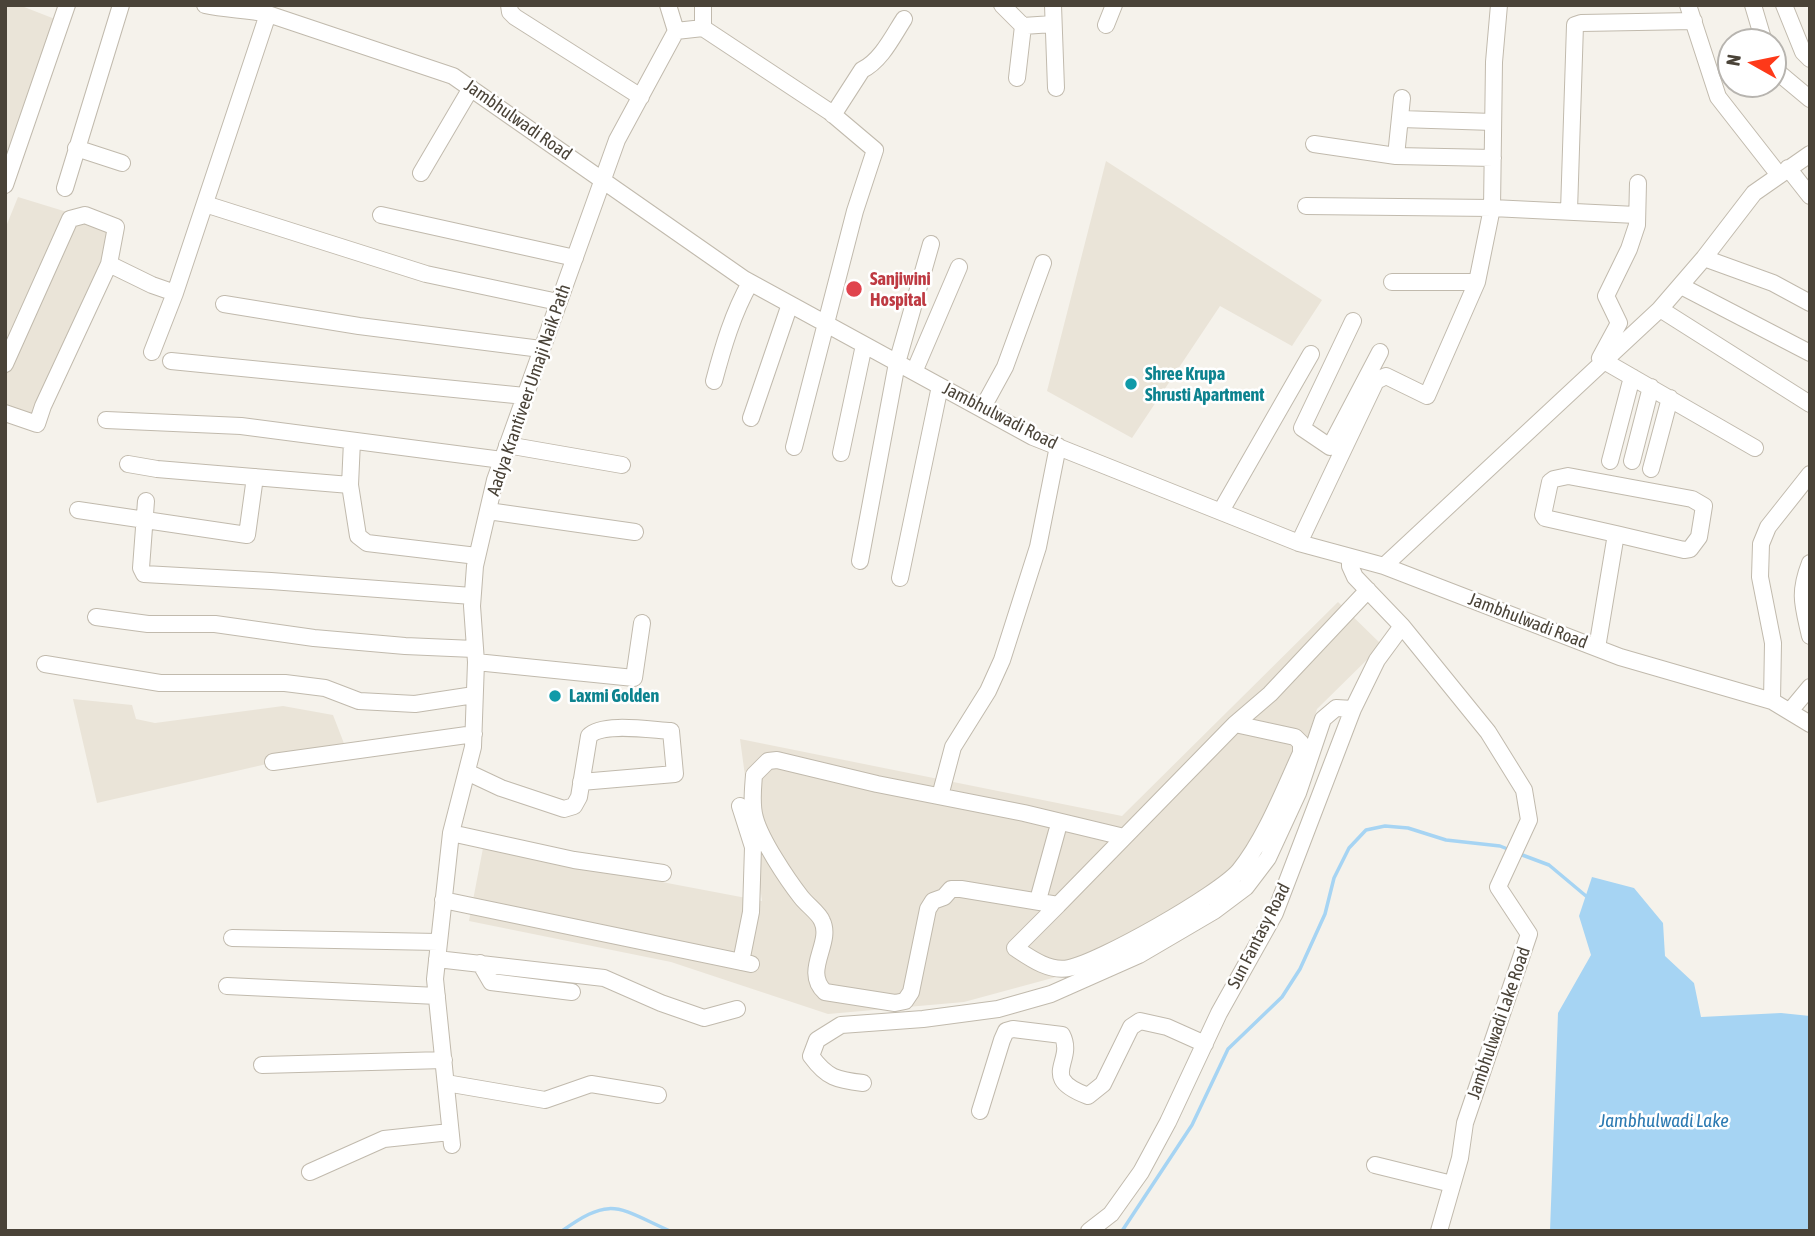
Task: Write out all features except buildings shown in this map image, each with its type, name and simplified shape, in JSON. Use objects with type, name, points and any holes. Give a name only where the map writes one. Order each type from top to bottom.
[{"type":"street","points":[[5,185],[66,5]]},
{"type":"street","points":[[65,188],[121,5]]},
{"type":"street","name":"Jambhulwadi Road","points":[[205,5],[232,11],[239,7],[268,14],[453,76],[750,283],[1033,437],[1299,543],[1384,566],[1597,648],[1665,671],[1772,701],[1810,724]]},
{"type":"street","points":[[495,5],[510,9],[515,18],[641,97]]},
{"type":"street","points":[[668,5],[676,31],[703,28],[833,115],[875,150],[855,211],[794,447]]},
{"type":"street","points":[[703,5],[703,28]]},
{"type":"street","points":[[1002,5],[1023,26],[1053,24]]},
{"type":"street","points":[[1053,5],[1056,88]]},
{"type":"street","points":[[1106,25],[1114,5]]},
{"type":"street","points":[[1335,451],[1376,381],[1381,377],[1386,376],[1427,396],[1478,282],[1492,208],[1494,62],[1499,5]]},
{"type":"street","points":[[1688,5],[1718,97],[1783,172],[1810,196]]},
{"type":"street","points":[[1752,5],[1759,28]]},
{"type":"street","points":[[1784,5],[1802,52],[1810,59]]},
{"type":"street","points":[[152,352],[175,293],[268,14]]},
{"type":"street","points":[[833,115],[862,70],[870,66],[882,53],[904,19]]},
{"type":"street","points":[[1569,211],[1575,25],[1694,21]]},
{"type":"street","points":[[1017,78],[1023,26]]},
{"type":"street","name":"Aadya Krantiveer Umaji Naik Path","points":[[310,1172],[384,1139],[451,1139],[437,996],[438,950],[451,833],[473,747],[475,656],[472,596],[477,556],[505,452],[617,140],[676,31]]},
{"type":"street","points":[[1787,80],[1810,99]]},
{"type":"street","points":[[421,173],[471,88]]},
{"type":"street","points":[[1396,156],[1402,98]]},
{"type":"street","points":[[1401,119],[1493,122]]},
{"type":"street","points":[[1314,144],[1396,156],[1493,158]]},
{"type":"street","points":[[76,148],[122,163]]},
{"type":"street","points":[[1384,566],[1660,309],[1754,193],[1810,154]]},
{"type":"street","points":[[1638,183],[1637,225],[1629,249],[1606,296],[1619,323],[1600,358],[1755,449]]},
{"type":"street","points":[[205,204],[426,274],[558,302]]},
{"type":"street","points":[[1306,206],[1492,208],[1636,215]]},
{"type":"street","points":[[5,365],[70,219],[85,215],[116,227],[109,264],[37,424],[5,413]]},
{"type":"street","points":[[381,215],[575,258]]},
{"type":"street","points":[[860,561],[897,363],[931,244]]},
{"type":"street","points":[[1704,258],[1773,283],[1810,303]]},
{"type":"street","points":[[982,409],[1005,367],[1043,263]]},
{"type":"street","points":[[109,264],[175,293]]},
{"type":"street","points":[[914,372],[959,267]]},
{"type":"street","points":[[1392,282],[1478,282]]},
{"type":"street","points":[[714,380],[723,349],[750,283]]},
{"type":"street","points":[[1681,286],[1810,353]]},
{"type":"street","points":[[224,304],[359,326],[541,349]]},
{"type":"street","points":[[751,418],[790,304]]},
{"type":"street","points":[[1660,309],[1810,404]]},
{"type":"street","points":[[1335,451],[1302,428],[1353,321]]},
{"type":"street","points":[[841,453],[864,345]]},
{"type":"street","points":[[1299,543],[1335,451],[1380,352]]},
{"type":"street","points":[[1221,511],[1311,354]]},
{"type":"street","points":[[171,361],[525,396]]},
{"type":"street","points":[[1609,461],[1632,377]]},
{"type":"street","points":[[900,578],[940,386]]},
{"type":"street","points":[[1632,461],[1651,387]]},
{"type":"street","points":[[1651,469],[1670,398]]},
{"type":"street","points":[[106,420],[240,426],[352,441],[622,464]]},
{"type":"street","points":[[352,441],[350,485],[358,536],[368,543],[477,556]]},
{"type":"street","points":[[940,796],[953,747],[989,691],[1002,660],[1038,547],[1058,446]]},
{"type":"street","points":[[128,464],[157,469],[350,485]]},
{"type":"street","points":[[1772,701],[1773,643],[1760,577],[1761,544],[1768,527],[1810,474]]},
{"type":"street","points":[[1568,476],[1692,499],[1704,506],[1699,537],[1690,549],[1684,550],[1616,534],[1545,518],[1543,515],[1550,482],[1554,478],[1568,476]]},
{"type":"street","points":[[78,510],[247,535],[255,477]]},
{"type":"street","points":[[146,501],[141,568],[144,575],[472,596]]},
{"type":"street","points":[[488,511],[635,533]]},
{"type":"street","points":[[1597,648],[1616,534]]},
{"type":"street","name":"Jambhulwadi Lake Road","points":[[1350,557],[1352,572],[1402,626],[1488,733],[1524,790],[1529,820],[1497,887],[1529,934],[1465,1122],[1460,1158],[1439,1231]]},
{"type":"street","points":[[1810,563],[1802,583],[1802,597],[1810,636]]},
{"type":"street","points":[[1236,724],[1295,737],[1301,743],[1301,753],[1269,822],[1238,872],[1184,912],[1090,961],[1068,968],[1037,962],[1015,948],[1236,724],[1270,694],[1368,590]]},
{"type":"street","points":[[96,617],[148,624],[215,624],[314,638],[405,646],[634,678],[642,622]]},
{"type":"street","name":"Sun Fantasy Road","points":[[1089,1231],[1111,1214],[1141,1172],[1168,1122],[1205,1044],[1275,913],[1353,709],[1377,660],[1402,626]]},
{"type":"street","points":[[45,664],[160,683],[285,683],[325,688],[359,701],[415,704],[474,695]]},
{"type":"street","points":[[1790,711],[1810,687]]},
{"type":"street","points":[[863,1083],[839,1080],[823,1072],[811,1056],[817,1040],[841,1025],[923,1019],[998,1009],[1051,994],[1139,955],[1214,911],[1246,887],[1268,858],[1282,831],[1323,719],[1336,708],[1353,709]]},
{"type":"street","points":[[467,772],[501,788],[564,809],[573,806],[579,797],[581,782],[589,736],[594,731],[607,728],[671,731],[675,774],[581,782]]},
{"type":"street","points":[[273,762],[474,734]]},
{"type":"street","points":[[1058,905],[951,889],[944,897],[933,901],[929,909],[911,992],[905,1000],[895,1003],[825,992],[818,985],[816,974],[824,928],[822,918],[802,899],[780,867],[755,818],[754,775],[768,761],[778,760],[1124,837]]},
{"type":"street","points":[[443,900],[746,963],[753,847],[740,806]]},
{"type":"street","points":[[1038,900],[1057,831]]},
{"type":"street","points":[[451,833],[574,860],[663,873]]},
{"type":"street","points":[[232,938],[438,950],[480,963],[604,978],[661,1003],[705,1018],[737,1009]]},
{"type":"street","points":[[480,963],[491,982],[572,992]]},
{"type":"street","points":[[227,986],[437,996]]},
{"type":"street","points":[[980,1111],[1006,1031],[1013,1029],[1062,1035],[1064,1046],[1060,1074],[1063,1083],[1088,1096],[1103,1084],[1131,1027],[1140,1021],[1167,1027],[1205,1044]]},
{"type":"street","points":[[262,1065],[444,1059]]},
{"type":"street","points":[[446,1083],[545,1100],[591,1084],[658,1095]]},
{"type":"street","points":[[1376,1165],[1452,1184]]},
{"type":"shaded area","points":[[5,5],[19,5],[60,21],[5,184]]},
{"type":"shaded area","name":"Shree Krupa Shrusti Apartment","points":[[1106,161],[1322,300],[1292,346],[1220,306],[1132,438],[1047,391]]},
{"type":"shaded area","points":[[18,197],[116,227],[31,431],[5,420],[5,229]]},
{"type":"shaded area","points":[[1338,602],[1382,645],[1317,709],[1291,790],[1263,848],[1093,967],[964,1002],[828,1014],[671,962],[469,921],[483,848],[762,901],[740,739],[1122,816]]},
{"type":"shaded area","points":[[73,699],[132,705],[136,719],[155,723],[283,706],[333,715],[345,746],[97,803]]},
{"type":"water","name":"Jambhulwadi Lake","points":[[1592,877],[1634,888],[1663,923],[1665,956],[1694,983],[1701,1017],[1781,1013],[1810,1016],[1810,1231],[1550,1231],[1558,1013],[1591,955],[1579,916]]},
{"type":"waterway","points":[[1122,1231],[1192,1125],[1228,1049],[1282,997],[1300,969],[1325,914],[1334,878],[1349,848],[1366,830],[1385,826],[1408,828],[1446,840],[1500,846],[1510,850]]},
{"type":"waterway","points":[[1517,853],[1549,865],[1586,896]]},
{"type":"waterway","points":[[562,1231],[604,1209],[626,1211],[670,1231]]},
{"type":"place","name":"Sanjiwini Hospital","points":[[854,289]]},
{"type":"place","name":"Shree Krupa Shrusti Apartment","points":[[1131,384]]},
{"type":"place","name":"Laxmi Golden","points":[[555,696]]}]
